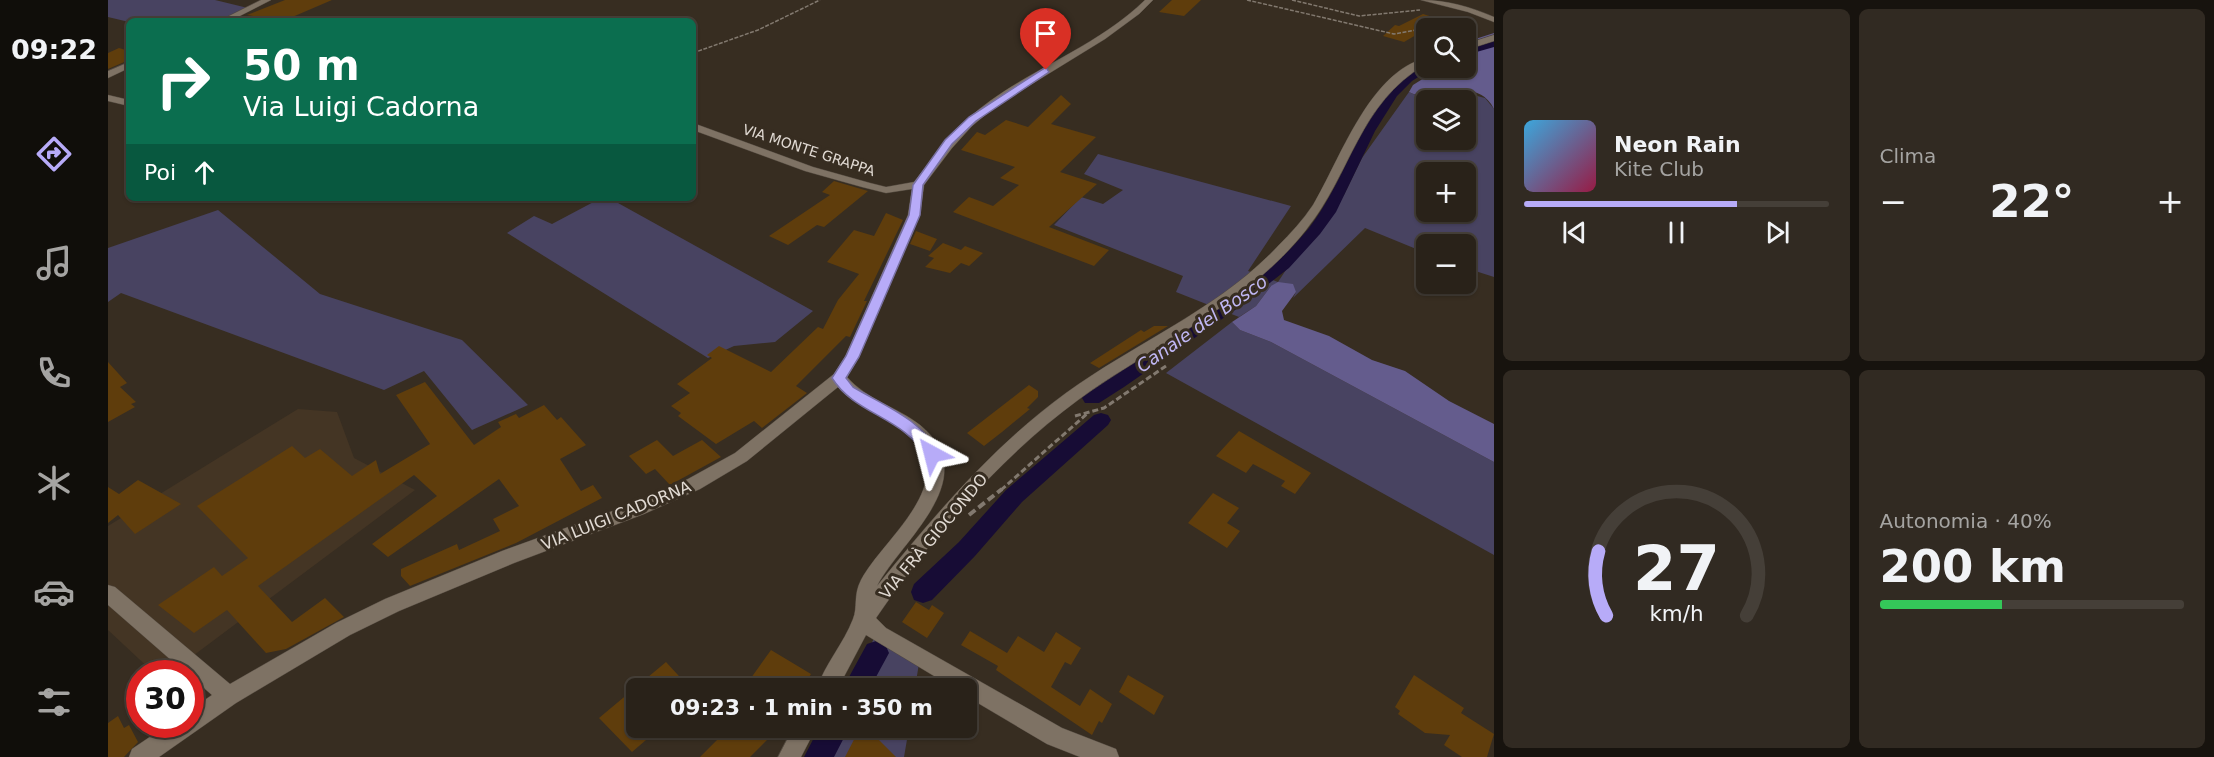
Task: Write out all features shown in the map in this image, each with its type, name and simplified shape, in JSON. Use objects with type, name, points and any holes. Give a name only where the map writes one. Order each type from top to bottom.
[{"type":"street","points":[[229,18],[267,0]]},
{"type":"street","points":[[918,185],[949,142],[973,119],[1006,95],[1121,23],[1149,0]]},
{"type":"street","points":[[1428,1],[1470,10],[1494,20]]},
{"type":"street","points":[[1477,34],[1494,27]]},
{"type":"street","points":[[1476,44],[1494,38]]},
{"type":"street","points":[[108,75],[126,66]]},
{"type":"street","name":"VIA FRÀ GIOCONDO","points":[[832,678],[864,620],[931,533],[977,480],[1038,424],[1098,378],[1219,301],[1253,276],[1275,256],[1302,228],[1321,203],[1352,142],[1384,88],[1416,66]]},
{"type":"street","points":[[108,98],[126,102]]},
{"type":"street","name":"VIA MONTE GRAPPA","points":[[696,127],[809,169],[866,185],[886,190],[918,185]]},
{"type":"street","name":"VIA LUIGI CADORNA","points":[[204,714],[343,629],[392,605],[508,557],[638,509],[694,484],[741,457],[839,378],[852,357],[914,215],[918,185]]},
{"type":"street","points":[[839,378],[848,391],[887,412],[925,439],[937,469],[937,482],[931,498],[874,571],[864,591],[864,620],[879,634],[1055,736],[1108,757]]},
{"type":"street","points":[[108,593],[230,696]]},
{"type":"street","name":"VIA LUIGI CADORNA","points":[[140,757],[168,738]]},
{"type":"street","points":[[789,757],[799,738]]},
{"type":"path","points":[[696,52],[734,40],[801,11],[820,0]]},
{"type":"path","points":[[1247,0],[1394,34],[1400,34],[1416,27]]},
{"type":"path","points":[[1292,0],[1369,16],[1417,11],[1428,1]]},
{"type":"path","points":[[1068,417],[1104,408],[1166,366]]},
{"type":"path","points":[[968,516],[992,498],[1089,412]]},
{"type":"shaded area","points":[[108,0],[215,0],[252,9],[230,18],[126,18],[126,21],[108,17]]},
{"type":"shaded area","points":[[1494,33],[1494,109],[1486,98],[1476,93],[1476,90],[1416,90],[1416,94],[1409,92],[1413,85],[1424,78],[1476,78],[1476,39]]},
{"type":"shaded area","points":[[1409,92],[1415,94],[1416,150],[1476,150],[1476,96],[1485,98],[1494,109],[1494,277],[1476,271],[1476,234],[1416,234],[1416,249],[1365,228],[1293,298],[1296,292],[1271,286],[1256,306],[1239,317],[1176,292],[1183,276],[1054,225],[1081,197],[1103,204],[1123,190],[1084,174],[1098,154],[1291,206],[1248,271],[1278,282],[1303,244],[1344,195],[1362,158]]},
{"type":"shaded area","points":[[595,201],[614,201],[813,311],[775,342],[734,346],[708,358],[507,233],[534,216],[552,224]]},
{"type":"shaded area","points":[[218,210],[320,294],[462,340],[528,405],[472,430],[424,371],[384,390],[121,293],[108,302],[108,248]]},
{"type":"shaded area","points":[[1278,282],[1293,284],[1296,292],[1282,311],[1284,320],[1329,336],[1372,360],[1405,371],[1449,401],[1494,424],[1494,462],[1271,342],[1240,330],[1232,322],[1256,306],[1271,286]]},
{"type":"shaded area","points":[[1232,322],[1240,330],[1271,342],[1494,462],[1494,555],[1166,373]]},
{"type":"shaded area","points":[[298,409],[337,412],[354,458],[415,490],[187,660],[140,660],[108,630],[108,526]]},
{"type":"shaded area","points":[[879,628],[921,651],[917,678],[855,678]]},
{"type":"shaded area","points":[[827,738],[907,738],[904,757],[817,757]]},
{"type":"building","points":[[285,0],[332,0],[290,18],[247,15]]},
{"type":"building","points":[[1172,0],[1201,0],[1184,16],[1159,12]]},
{"type":"building","points":[[1423,14],[1436,18],[1416,18],[1416,35],[1404,42],[1383,36],[1395,25],[1399,26]]},
{"type":"building","points":[[119,48],[126,50],[126,61],[108,69],[108,53]]},
{"type":"building","points":[[1061,95],[1071,104],[1051,124],[1096,137],[1060,172],[1097,184],[1049,227],[1109,250],[1094,266],[953,212],[969,197],[993,206],[1019,185],[1000,178],[1015,167],[961,150],[977,132],[985,135],[1006,120],[1028,127]]},
{"type":"building","points":[[834,181],[868,191],[824,227],[817,225],[788,245],[769,236],[830,195],[822,192]]},
{"type":"building","points":[[886,213],[903,220],[864,301],[867,301],[850,337],[846,336],[796,386],[807,393],[762,428],[754,421],[716,444],[678,416],[681,413],[671,406],[690,393],[677,384],[712,358],[707,355],[719,346],[771,372],[818,327],[823,329],[838,300],[859,274],[827,262],[854,230],[874,236]]},
{"type":"building","points":[[916,231],[937,239],[930,251],[910,244]]},
{"type":"building","points":[[943,243],[961,250],[965,246],[983,253],[969,266],[961,263],[950,273],[925,267],[934,258],[928,256]]},
{"type":"building","points":[[1154,326],[1168,326],[1099,368],[1090,363],[1141,330],[1144,332]]},
{"type":"building","points":[[108,362],[127,383],[120,387],[136,402],[131,404],[135,407],[108,422]]},
{"type":"building","points":[[425,382],[474,445],[501,427],[498,422],[516,414],[519,418],[544,405],[557,420],[561,417],[586,445],[560,459],[581,491],[593,485],[602,498],[516,543],[410,586],[401,576],[401,569],[457,544],[459,550],[500,531],[493,519],[519,506],[499,479],[388,557],[372,544],[437,496],[414,475],[258,586],[292,622],[325,598],[344,617],[286,649],[266,653],[227,610],[194,633],[158,605],[214,567],[222,576],[248,558],[197,506],[292,446],[305,458],[320,449],[352,476],[376,460],[380,474],[430,444],[396,395]]},
{"type":"building","points":[[1029,385],[1038,391],[1038,397],[1027,408],[1030,409],[984,446],[967,433]]},
{"type":"building","points":[[1239,431],[1311,473],[1295,494],[1281,486],[1285,481],[1253,464],[1246,473],[1216,456]]},
{"type":"building","points":[[657,440],[673,456],[702,440],[721,457],[670,485],[655,469],[646,474],[629,456]]},
{"type":"building","points":[[138,480],[181,504],[135,534],[118,515],[108,523],[108,487],[119,494]]},
{"type":"building","points":[[1213,493],[1239,508],[1227,523],[1240,531],[1227,548],[1188,523]]},
{"type":"building","points":[[916,602],[929,610],[932,605],[944,613],[927,638],[902,622]]},
{"type":"building","points":[[970,631],[1007,653],[1018,636],[1044,652],[1056,632],[1081,648],[1071,665],[1065,662],[1051,687],[1080,706],[1090,689],[1112,704],[1102,723],[1099,721],[1092,735],[996,670],[998,666],[961,645]]},
{"type":"building","points":[[771,650],[811,674],[809,678],[751,678]]},
{"type":"building","points":[[666,662],[681,678],[647,678]]},
{"type":"building","points":[[1128,675],[1164,696],[1154,715],[1119,692]]},
{"type":"building","points":[[1414,675],[1464,708],[1461,713],[1494,734],[1487,757],[1462,757],[1444,745],[1450,735],[1425,733],[1398,714],[1400,711],[1395,707]]},
{"type":"building","points":[[626,695],[626,738],[648,738],[632,752],[599,718]]},
{"type":"building","points":[[118,716],[124,728],[126,727],[126,738],[136,738],[138,742],[124,757],[108,757],[108,723]]},
{"type":"building","points":[[719,738],[769,738],[750,757],[700,757]]},
{"type":"building","points":[[855,738],[877,738],[896,757],[845,757]]},
{"type":"waterway","name":"Canale del Bosco","points":[[1476,49],[1494,43]]},
{"type":"waterway","name":"Canale del Bosco","points":[[1092,398],[1248,293],[1299,248],[1328,212],[1380,111],[1393,93],[1416,73]]},
{"type":"waterway","name":"Canale del Bosco","points":[[923,592],[967,549],[1014,496],[1101,420]]},
{"type":"waterway","name":"Canale del Bosco","points":[[862,678],[876,653]]},
{"type":"waterway","name":"Canale del Bosco","points":[[818,757],[829,738]]},
{"type":"route","points":[[932,454],[925,439],[887,412],[848,391],[839,378],[852,357],[914,215],[918,200],[918,185],[943,149],[973,119],[1046,70]]}]
